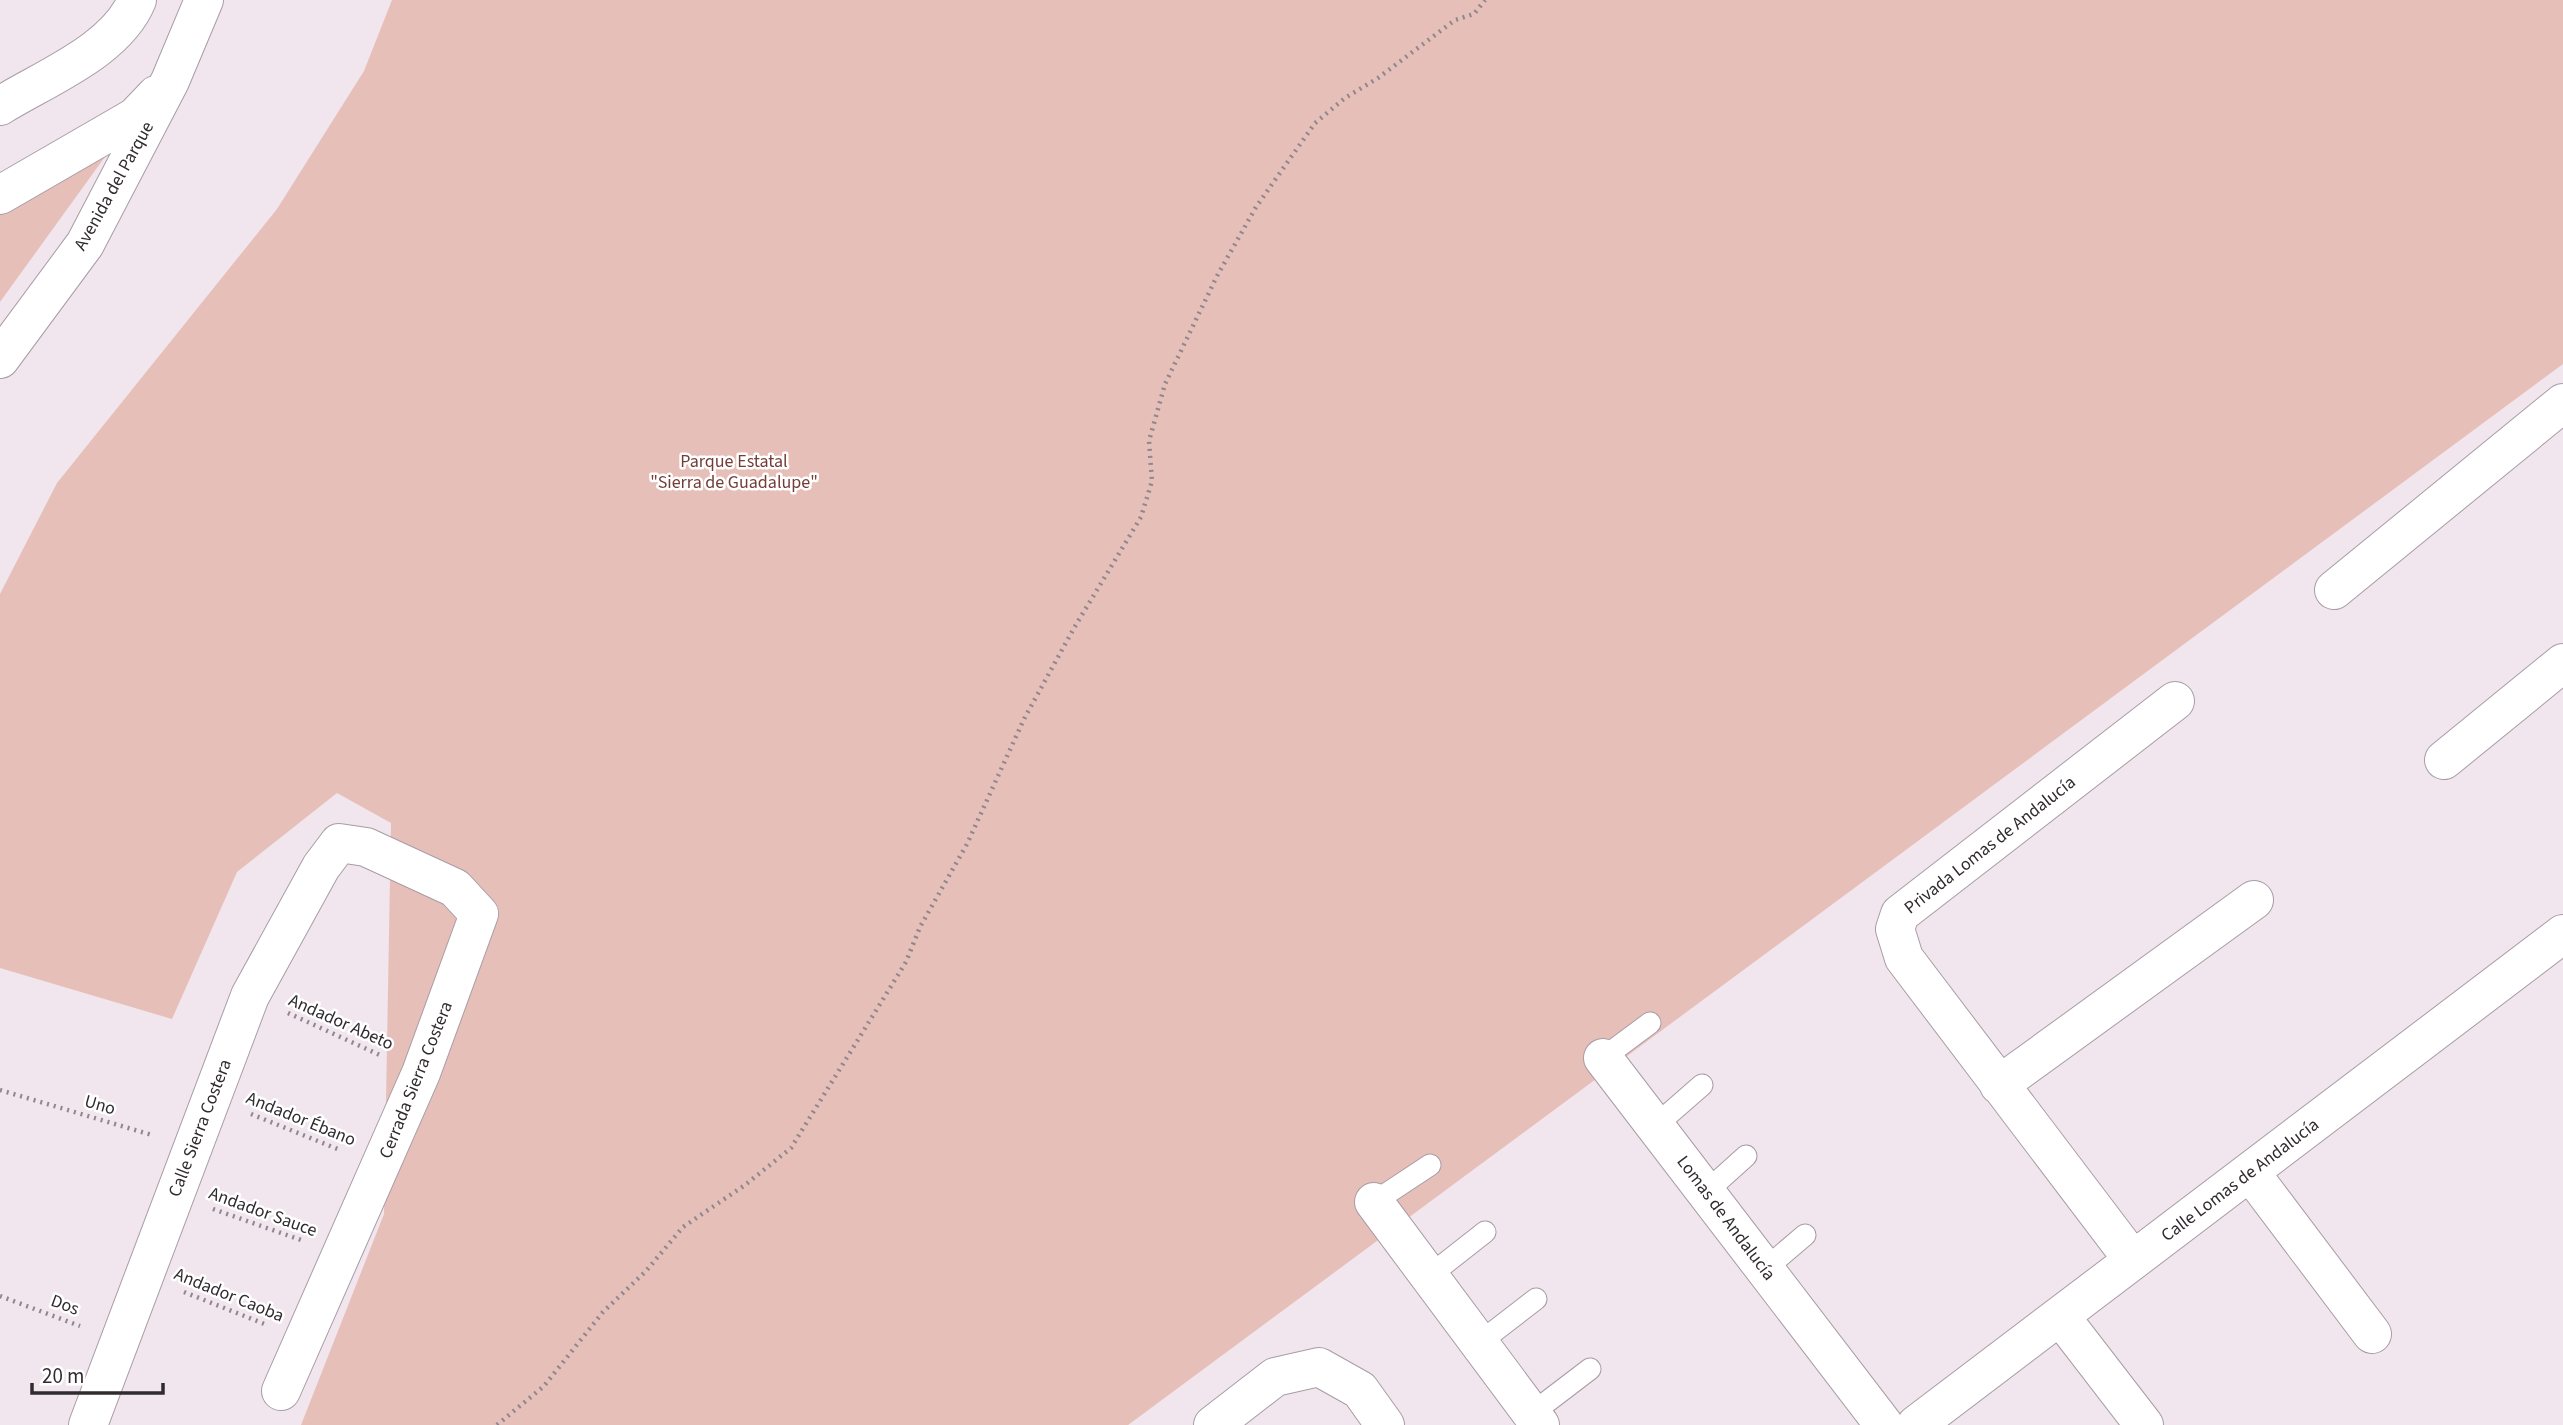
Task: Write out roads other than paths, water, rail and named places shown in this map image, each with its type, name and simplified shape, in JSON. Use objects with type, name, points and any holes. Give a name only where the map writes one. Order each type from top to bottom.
[{"type":"street","points":[[0,106],[113,36],[131,15],[137,0]]},
{"type":"street","name":"Avenida del Parque","points":[[0,359],[85,244],[170,81],[204,0]]},
{"type":"street","points":[[0,195],[135,117],[170,81]]},
{"type":"street","points":[[2334,590],[2563,402]]},
{"type":"street","points":[[2444,760],[2563,663]]},
{"type":"street","name":"Privada Lomas de Andalucía","points":[[2133,1260],[1904,958],[1895,929],[1900,914],[2175,701]]},
{"type":"street","name":"Calle Sierra Costera","points":[[89,1425],[250,996],[321,867],[339,843]]},
{"type":"street","name":"Cerrada Sierra Costera","points":[[281,1391],[421,1073],[479,914],[455,888],[366,847],[339,843]]},
{"type":"street","points":[[1999,1084],[2254,900]]},
{"type":"street","name":"Calle Lomas de Andalucía","points":[[1922,1423],[2060,1315],[2563,934]]},
{"type":"street","name":"Lomas de Andalucía","points":[[1603,1058],[1884,1425]]},
{"type":"street","points":[[2250,1172],[2372,1334]]},
{"type":"street","points":[[1374,1202],[1535,1419]]},
{"type":"street","points":[[2060,1315],[2144,1425]]},
{"type":"street","points":[[1213,1425],[1275,1377],[1319,1367],[1360,1390],[1385,1425]]},
{"type":"lane","name":"Lomas de Andalucía","points":[[1603,1058],[1650,1023]]},
{"type":"lane","points":[[1655,1126],[1702,1085]]},
{"type":"lane","points":[[1706,1192],[1746,1156]]},
{"type":"lane","points":[[1374,1202],[1430,1165]]},
{"type":"lane","points":[[1429,1276],[1485,1233]]},
{"type":"lane","points":[[1765,1269],[1805,1235]]},
{"type":"lane","points":[[1479,1343],[1536,1300]]},
{"type":"lane","points":[[1535,1419],[1590,1369]]},
{"type":"park label","name":"Parque Estatal \"Sierra de Guadalupe\"","points":[[734,471]]}]
